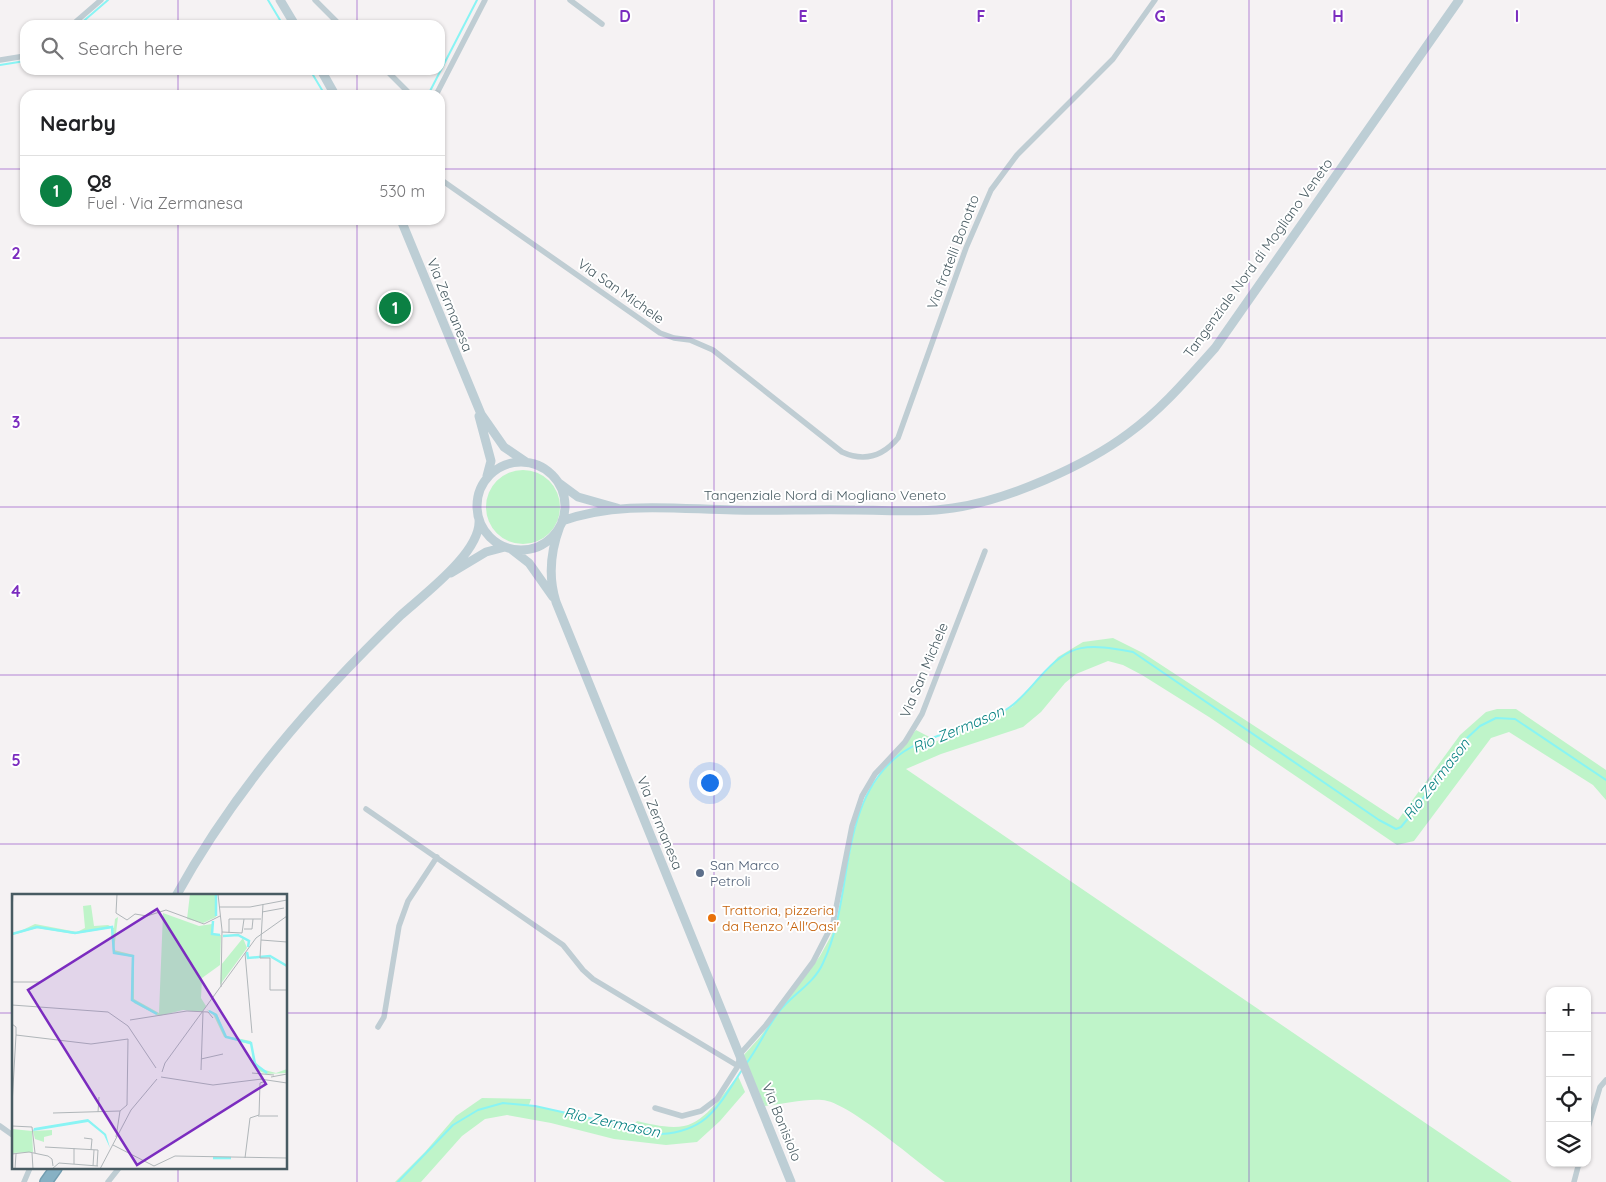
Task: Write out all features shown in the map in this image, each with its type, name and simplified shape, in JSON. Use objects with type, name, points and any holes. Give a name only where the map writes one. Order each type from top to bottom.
[{"type":"highway","points":[[46,1182],[55,1170]]},
{"type":"main road","points":[[280,0],[292,20]]},
{"type":"main road","name":"Tangenziale Nord di Mogliano Veneto","points":[[561,523],[618,508],[672,507],[763,511],[900,511],[953,508],[1008,494],[1098,453],[1130,432],[1174,393],[1215,348],[1459,0]]},
{"type":"main road","points":[[324,75],[332,90]]},
{"type":"main road","name":"Via Zermanesa","points":[[403,225],[475,401],[491,461],[477,506],[479,519],[489,536],[529,563],[556,602],[748,1072]]},
{"type":"main road","name":"Via Zermanesa","points":[[475,401],[499,442],[513,455],[526,462],[539,465],[550,472],[558,482],[565,501],[561,523],[554,543],[552,560],[556,602]]},
{"type":"main road","points":[[483,483],[491,473],[502,466],[526,462]]},
{"type":"main road","name":"Tangenziale Nord di Mogliano Veneto","points":[[558,482],[578,497],[618,508]]},
{"type":"main road","points":[[177,894],[216,829],[254,775],[288,732],[335,679],[439,581],[475,540],[480,527],[479,519]]},
{"type":"main road","points":[[439,581],[486,552],[508,548],[526,549],[539,546],[551,537],[561,523]]},
{"type":"main road","name":"Via Bonisiolo","points":[[748,1072],[791,1182]]},
{"type":"main road","points":[[51,1182],[55,1170]]},
{"type":"street","points":[[78,20],[101,0]]},
{"type":"street","points":[[315,0],[335,20]]},
{"type":"street","points":[[439,90],[485,0]]},
{"type":"street","points":[[570,0],[602,24]]},
{"type":"street","name":"Via fratelli Bonotto","points":[[866,457],[884,451],[898,438],[966,248],[990,190],[1017,155],[1113,59],[1155,0]]},
{"type":"street","points":[[0,60],[20,57]]},
{"type":"street","points":[[391,75],[406,90]]},
{"type":"street","name":"Via San Michele","points":[[445,183],[660,334],[704,345],[842,452],[866,457]]},
{"type":"street","name":"Via San Michele","points":[[740,1054],[766,1025],[796,985],[827,937],[833,923],[852,826],[862,796],[875,774],[905,742],[922,714],[985,551]]},
{"type":"street","points":[[366,809],[563,944],[583,970],[593,978],[738,1066]]},
{"type":"street","points":[[378,1027],[384,1017],[399,926],[408,901],[437,857]]},
{"type":"street","points":[[654,1108],[682,1116],[701,1111],[717,1099],[738,1066],[740,1054]]},
{"type":"street","points":[[1590,1122],[1598,1092],[1606,1080]]},
{"type":"street","points":[[0,1126],[12,1135]]},
{"type":"street","points":[[1574,1182],[1578,1167]]},
{"type":"street","points":[[24,1182],[29,1170]]},
{"type":"street","points":[[108,1182],[117,1170]]},
{"type":"green space","points":[[516,470],[530,470],[544,476],[554,486],[560,500],[558,521],[544,538],[530,544],[516,544],[502,538],[492,528],[486,514],[486,500],[492,486],[502,476]]},
{"type":"green space","points":[[1113,638],[1143,653],[1398,820],[1460,735],[1486,712],[1497,709],[1516,709],[1606,770],[1606,800],[1593,785],[1509,732],[1491,738],[1414,841],[1397,845],[1209,717],[1142,675],[1123,665],[1108,661],[1076,674],[1065,683],[1041,712],[1023,727],[941,754],[906,769],[1512,1182],[945,1182],[866,1122],[834,1103],[815,1100],[765,1106],[743,1056],[760,1037],[820,956],[831,936],[838,916],[856,821],[865,797],[891,759],[916,730],[937,741],[1012,707],[1058,657],[1083,642]]},
{"type":"green space","points":[[738,1076],[745,1092],[720,1121],[697,1142],[666,1145],[614,1139],[551,1123],[507,1115],[485,1119],[462,1136],[421,1182],[395,1182],[425,1152],[456,1116],[482,1098],[531,1099],[529,1105],[633,1126],[637,1121],[660,1126],[678,1127],[700,1119],[721,1098]]},
{"type":"waterway","points":[[85,20],[108,0]]},
{"type":"waterway","points":[[268,0],[280,20]]},
{"type":"waterway","points":[[445,62],[477,0]]},
{"type":"waterway","points":[[0,65],[20,62]]},
{"type":"waterway","points":[[313,75],[322,90]]},
{"type":"waterway","points":[[431,90],[438,75]]},
{"type":"waterway","name":"Rio Zermason","points":[[746,1064],[778,1013],[814,977],[823,963],[833,937],[840,910],[849,853],[856,825],[865,799],[879,775],[899,755],[912,747],[926,740],[984,720],[1010,707],[1022,697],[1050,666],[1071,651],[1081,648],[1104,647],[1133,652],[1379,820],[1396,829],[1401,827],[1410,816],[1466,739],[1480,726],[1496,718],[1515,719],[1606,780]]},
{"type":"waterway","name":"Rio Zermason","points":[[398,1182],[453,1125],[478,1110],[503,1103],[535,1106],[661,1134],[677,1132],[690,1128],[710,1114],[726,1095],[742,1070]]},
{"type":"place","name":"Q8","points":[[395,308]]},
{"type":"place","name":"San Marco Petroli","points":[[700,873]]},
{"type":"place","name":"Trattoria, pizzeria da Renzo 'All'Oasi'","points":[[712,918]]}]
